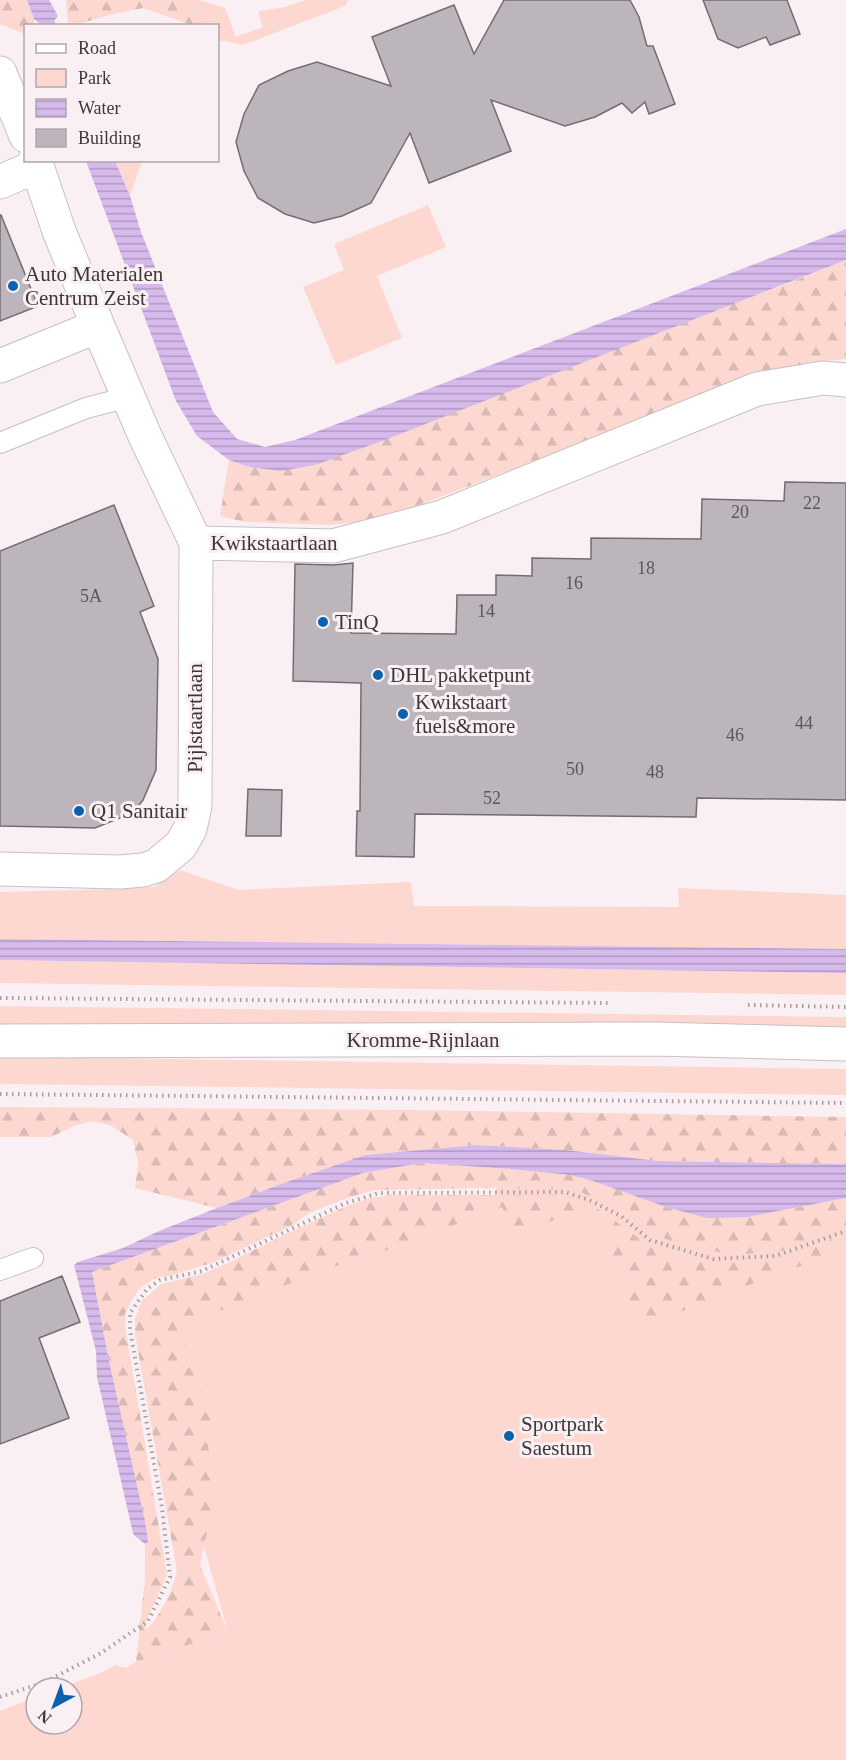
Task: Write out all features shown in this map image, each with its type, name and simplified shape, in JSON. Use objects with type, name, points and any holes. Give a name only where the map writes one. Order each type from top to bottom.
[{"type":"street","name":"Kwikstaartlaan","points":[[0,73],[24,132]]},
{"type":"street","points":[[0,182],[24,162]]},
{"type":"street","name":"Kwikstaartlaan","points":[[36,162],[59,231],[98,326],[145,436],[196,543],[333,546],[442,517],[757,389],[823,378],[846,380]]},
{"type":"street","points":[[0,366],[98,326]]},
{"type":"street","name":"Pijlstaartlaan","points":[[0,869],[120,872],[143,870],[156,866],[181,845],[190,829],[195,806],[196,543]]},
{"type":"street","name":"Kromme-Rijnlaan","points":[[0,1041],[655,1039],[846,1044]]},
{"type":"lane","points":[[0,443],[86,408],[129,397]]},
{"type":"lane","points":[[0,1270],[33,1258]]},
{"type":"path","name":"Kromme-Rijnlaan","points":[[0,998],[615,1003]]},
{"type":"path","points":[[742,1005],[846,1007]]},
{"type":"path","points":[[0,1094],[846,1103]]},
{"type":"path","points":[[0,1697],[45,1682],[101,1653],[148,1621],[170,1577],[162,1508],[130,1330],[130,1313],[147,1289],[160,1280],[202,1270],[346,1203],[379,1193],[565,1192],[589,1200],[621,1216],[650,1240],[713,1259],[775,1256],[846,1231]]},
{"type":"green space","points":[[0,0],[27,0],[34,24],[24,24],[24,34],[0,24]]},
{"type":"green space","points":[[66,0],[174,0],[197,12],[191,24],[143,8],[78,24],[68,24]]},
{"type":"green space","points":[[174,0],[199,0],[225,8],[236,37],[263,27],[258,11],[285,7],[305,0],[348,0],[345,6],[243,45],[219,40],[219,24],[191,24],[197,12]]},
{"type":"green space","points":[[115,162],[142,162],[130,196]]},
{"type":"green space","points":[[428,205],[446,247],[377,276],[402,338],[336,365],[303,287],[344,270],[334,244]]},
{"type":"green space","points":[[846,260],[846,359],[811,362],[729,385],[379,520],[328,525],[246,522],[220,516],[229,460],[250,467],[776,288]]},
{"type":"green space","points":[[180,870],[239,890],[411,882],[414,906],[679,907],[678,888],[846,895],[846,949],[0,939],[0,892],[154,887]]},
{"type":"green space","points":[[0,960],[846,973],[846,995],[0,983]]},
{"type":"green space","points":[[0,1006],[846,1017],[846,1038],[0,1027]]},
{"type":"green space","points":[[0,1058],[846,1069],[846,1095],[0,1084]]},
{"type":"green space","points":[[0,1107],[412,1110],[846,1117],[846,1164],[658,1161],[566,1150],[477,1145],[365,1155],[217,1208],[135,1188],[138,1164],[133,1140],[110,1125],[91,1121],[51,1137],[0,1137]]},
{"type":"green space","points":[[422,1163],[570,1175],[707,1218],[747,1217],[846,1198],[846,1227],[781,1251],[732,1255],[674,1242],[650,1233],[626,1215],[583,1193],[552,1189],[496,1188],[375,1190],[309,1213],[291,1226],[212,1263],[158,1277],[140,1288],[125,1314],[126,1332],[167,1575],[147,1619],[145,1630],[155,1620],[165,1603],[177,1571],[135,1334],[135,1319],[139,1307],[143,1300],[161,1284],[203,1274],[349,1205],[370,1198],[391,1195],[560,1195],[576,1198],[588,1203],[603,1212],[656,1251],[683,1260],[721,1263],[774,1261],[832,1239],[838,1252],[639,1329],[594,1207],[515,1233],[502,1207],[363,1259],[332,1267],[178,1327],[214,1424],[207,1426],[212,1504],[220,1511],[217,1521],[206,1536],[200,1565],[228,1632],[136,1662],[145,1578],[145,1521],[109,1361],[92,1272],[363,1173]]},
{"type":"green space","name":"Sportpark Saestum","points":[[510,1169],[747,1217],[846,1198],[846,1760],[0,1760],[0,1711],[24,1702],[24,1736],[84,1736],[84,1679],[115,1665],[126,1668],[136,1662],[228,1632],[144,1333],[332,1267],[363,1259],[495,1196],[496,1188]]},
{"type":"water","points":[[27,0],[49,0],[58,16],[54,21],[56,24],[40,24],[34,19]]},
{"type":"water","points":[[86,162],[115,162],[213,412],[237,439],[265,447],[295,440],[846,229],[846,260],[315,465],[280,471],[250,467],[229,460],[197,436],[176,401]]},
{"type":"water","points":[[0,939],[846,949],[846,973],[0,960]]},
{"type":"water","points":[[477,1145],[566,1150],[658,1161],[846,1164],[846,1198],[747,1217],[707,1218],[570,1175],[422,1163],[363,1173],[92,1272],[148,1542],[145,1544],[135,1536],[97,1377],[96,1351],[74,1265],[123,1248],[217,1208],[365,1155]]},
{"type":"building","points":[[504,0],[630,0],[639,17],[647,46],[653,46],[675,104],[649,114],[645,102],[632,113],[622,103],[595,117],[565,126],[491,100],[511,151],[429,183],[410,133],[371,203],[342,216],[314,223],[285,214],[258,198],[244,171],[236,142],[244,114],[259,85],[288,71],[317,62],[391,86],[372,37],[454,5],[474,54]]},
{"type":"building","points":[[703,0],[787,0],[800,34],[770,45],[766,37],[738,48],[718,39]]},
{"type":"building","points":[[0,215],[38,306],[0,321]]},
{"type":"building","points":[[785,482],[846,483],[846,800],[697,798],[696,817],[415,814],[414,857],[356,856],[357,811],[360,811],[361,683],[293,681],[295,564],[353,563],[351,633],[456,634],[457,595],[496,595],[496,575],[532,576],[532,558],[591,559],[591,538],[701,539],[702,499],[784,501]]},
{"type":"building","points":[[114,505],[154,606],[140,612],[158,659],[156,770],[143,800],[136,809],[95,828],[0,826],[0,551]]},
{"type":"building","points":[[248,789],[282,790],[281,836],[246,836]]},
{"type":"building","points":[[62,1276],[80,1322],[39,1338],[69,1418],[0,1444],[0,1301]]},
{"type":"place","name":"Auto Materialen Centrum Zeist","points":[[13,286]]},
{"type":"place","name":"TinQ","points":[[323,622]]},
{"type":"place","name":"DHL pakketpunt","points":[[378,675]]},
{"type":"place","name":"Kwikstaart fuels&more","points":[[403,714]]},
{"type":"place","name":"Q1 Sanitair","points":[[79,811]]},
{"type":"place","name":"Sportpark Saestum","points":[[509,1436]]}]
